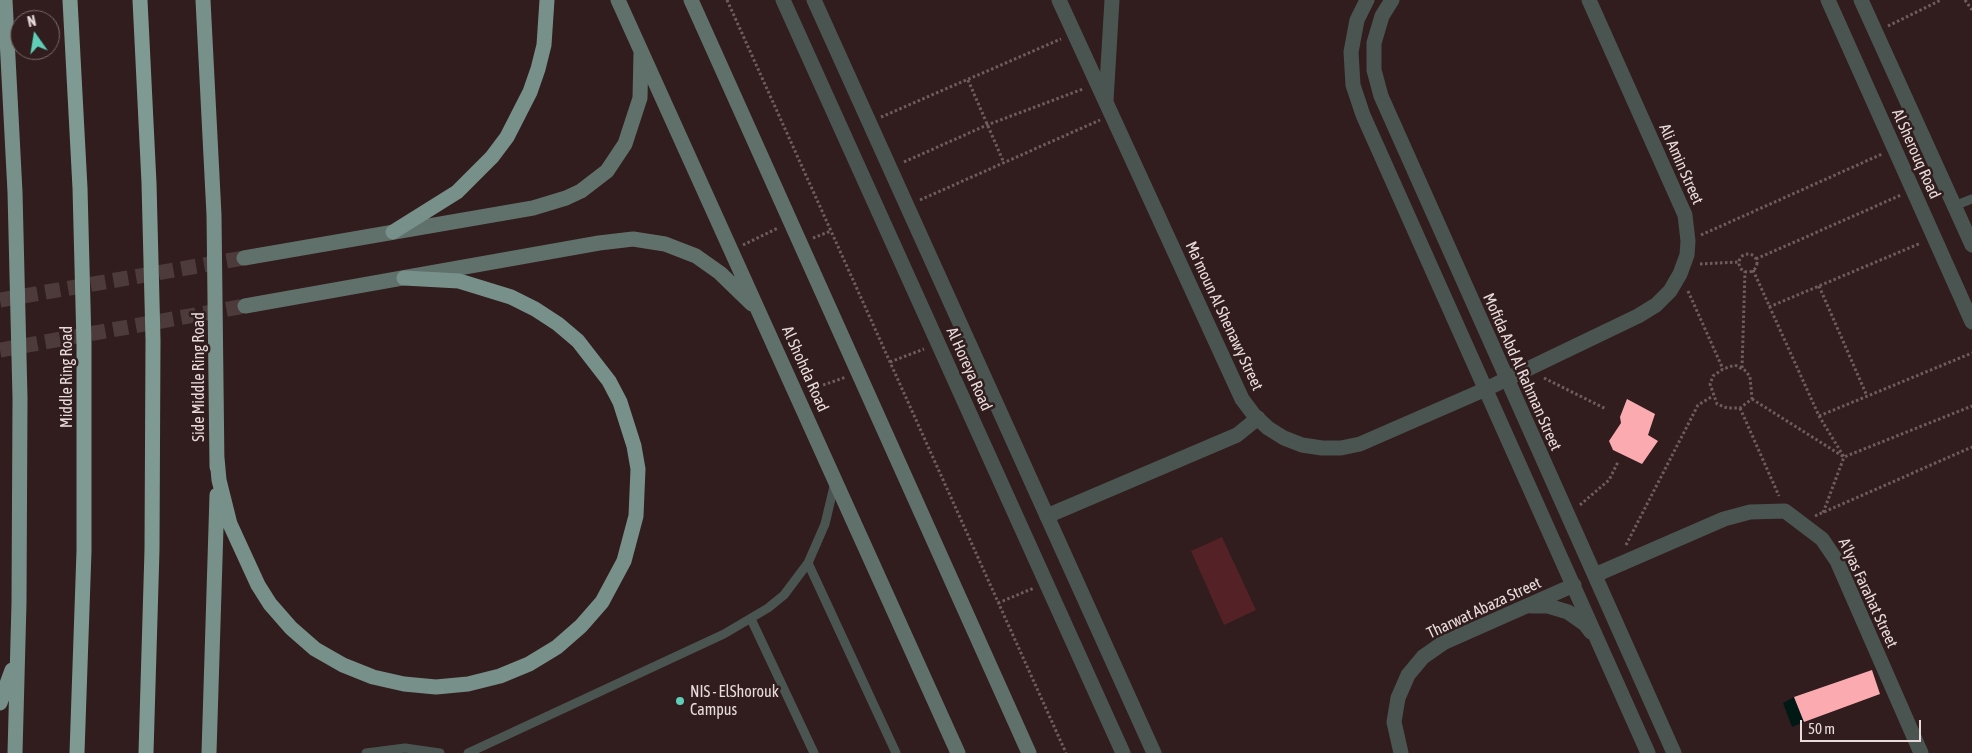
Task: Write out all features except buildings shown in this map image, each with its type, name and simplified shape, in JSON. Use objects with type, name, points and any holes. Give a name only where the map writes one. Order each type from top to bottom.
[{"type":"highway","points":[[5,0],[3,32],[15,192],[19,346],[20,500],[15,753]]},
{"type":"highway","name":"Middle Ring Road","points":[[70,0],[81,205],[84,361],[84,551],[77,753]]},
{"type":"highway","points":[[140,0],[149,183],[153,349],[152,550],[146,753]]},
{"type":"highway","name":"Side Middle Ring Road","points":[[203,0],[214,215],[217,458],[209,753]]},
{"type":"highway","points":[[393,232],[457,192],[487,163],[507,136],[530,92],[538,69],[545,36],[547,0]]},
{"type":"highway","points":[[217,458],[219,480],[230,524],[258,585],[270,604],[291,628],[315,649],[343,665],[373,677],[404,684],[436,686],[468,684],[500,676],[529,664],[557,647],[581,626],[602,602],[624,561],[636,516],[638,469],[628,424],[620,402],[604,375],[578,342],[558,324],[535,308],[511,296],[467,283],[431,278],[404,278]]},
{"type":"highway","points":[[0,703],[18,654]]},
{"type":"main road","name":"Al Shohda Road","points":[[618,0],[642,49],[958,753]]},
{"type":"main road","points":[[691,0],[1029,753]]},
{"type":"main road","points":[[244,258],[550,204],[566,198],[594,182],[617,158],[632,129],[640,98],[642,49]]},
{"type":"main road","points":[[245,306],[607,241],[649,240],[681,249],[702,260],[720,273],[759,310]]},
{"type":"street","name":"Al Horeya Road","points":[[783,0],[1123,753]]},
{"type":"street","name":"Ma'moun Al Shenawy Street","points":[[1059,0],[1242,399],[1258,418],[1284,438],[1302,444],[1341,448],[1360,444],[1486,389]]},
{"type":"street","points":[[1109,109],[1112,0]]},
{"type":"street","points":[[1367,0],[1357,20],[1351,52],[1353,85],[1363,115],[1648,753]]},
{"type":"street","name":"Mofida Abd Al Rahman Street","points":[[1392,0],[1382,16],[1374,43],[1374,70],[1381,96],[1506,380],[1674,753]]},
{"type":"street","name":"Ali Amin Street","points":[[1486,389],[1656,305],[1670,291],[1682,270],[1688,241],[1685,215],[1588,0]]},
{"type":"street","name":"Al Sherouq Road","points":[[1828,0],[1972,322]]},
{"type":"street","name":"Al Sherouq Road","points":[[1862,0],[1972,245]]},
{"type":"street","name":"Al Horeya Road","points":[[816,2],[889,168],[1154,753]]},
{"type":"street","points":[[1047,516],[1237,435],[1258,418]]},
{"type":"street","points":[[1574,585],[1590,592],[1595,575],[1724,519],[1750,512],[1785,511]]},
{"type":"street","name":"A'lyas Farahat Street","points":[[1785,511],[1822,539],[1837,561],[1921,753]]},
{"type":"street","points":[[1574,585],[1578,566],[1595,575]]},
{"type":"street","name":"Tharwat Abaza Street","points":[[1401,753],[1394,722],[1398,698],[1408,675],[1423,657],[1443,643],[1574,585]]},
{"type":"street","points":[[1527,606],[1548,606],[1568,612],[1585,624],[1598,640]]},
{"type":"lane","points":[[1954,206],[1972,198]]},
{"type":"lane","points":[[468,753],[751,619],[784,595],[808,563],[825,524],[835,480]]},
{"type":"lane","points":[[808,563],[896,753]]},
{"type":"lane","points":[[751,619],[814,753]]},
{"type":"lane","points":[[366,753],[405,748],[440,753]]},
{"type":"path","points":[[727,0],[1066,753]]},
{"type":"path","points":[[1876,32],[1942,0]]},
{"type":"path","points":[[1965,0],[1972,10]]},
{"type":"path","points":[[869,123],[1074,33]]},
{"type":"path","points":[[968,80],[1004,162]]},
{"type":"path","points":[[889,168],[987,125],[1097,84]]},
{"type":"path","points":[[907,206],[1004,162],[1109,109]]},
{"type":"path","points":[[1688,241],[1894,148]]},
{"type":"path","points":[[1756,259],[1913,190]]},
{"type":"path","points":[[732,250],[790,222]]},
{"type":"path","points":[[1770,307],[1934,238]]},
{"type":"path","points":[[1739,262],[1740,258],[1746,254],[1756,259]]},
{"type":"path","points":[[1753,270],[1756,267],[1756,259]]},
{"type":"path","points":[[1723,368],[1682,270],[1739,262]]},
{"type":"path","points":[[1739,262],[1745,271],[1742,368]]},
{"type":"path","points":[[1745,271],[1753,270]]},
{"type":"path","points":[[1753,270],[1819,416],[1844,457]]},
{"type":"path","points":[[1819,286],[1867,396]]},
{"type":"path","points":[[890,362],[938,344]]},
{"type":"path","points":[[1819,416],[1972,353]]},
{"type":"path","points":[[1735,365],[1742,368],[1750,376],[1752,399],[1740,408],[1717,404],[1710,384],[1712,377],[1723,368],[1735,365]]},
{"type":"path","points":[[1526,370],[1606,409]]},
{"type":"path","points":[[797,395],[858,373]]},
{"type":"path","points":[[1615,566],[1698,405],[1713,396]]},
{"type":"path","points":[[1752,399],[1844,457]]},
{"type":"path","points":[[1823,513],[1844,457],[1972,406]]},
{"type":"path","points":[[1740,408],[1785,511]]},
{"type":"path","points":[[1802,522],[1972,447]]},
{"type":"path","points":[[1567,514],[1609,480],[1618,462]]},
{"type":"path","points":[[998,603],[1046,582]]},
{"type":"shaded area","points":[[1222,537],[1256,610],[1224,625],[1191,551]]},
{"type":"water","points":[[1794,697],[1804,722],[1792,727],[1783,703]]},
{"type":"tunnel","points":[[0,300],[244,258]]},
{"type":"tunnel","points":[[0,350],[245,306]]},
{"type":"place","name":"NIS - ElShorouk Campus","points":[[680,701]]}]
